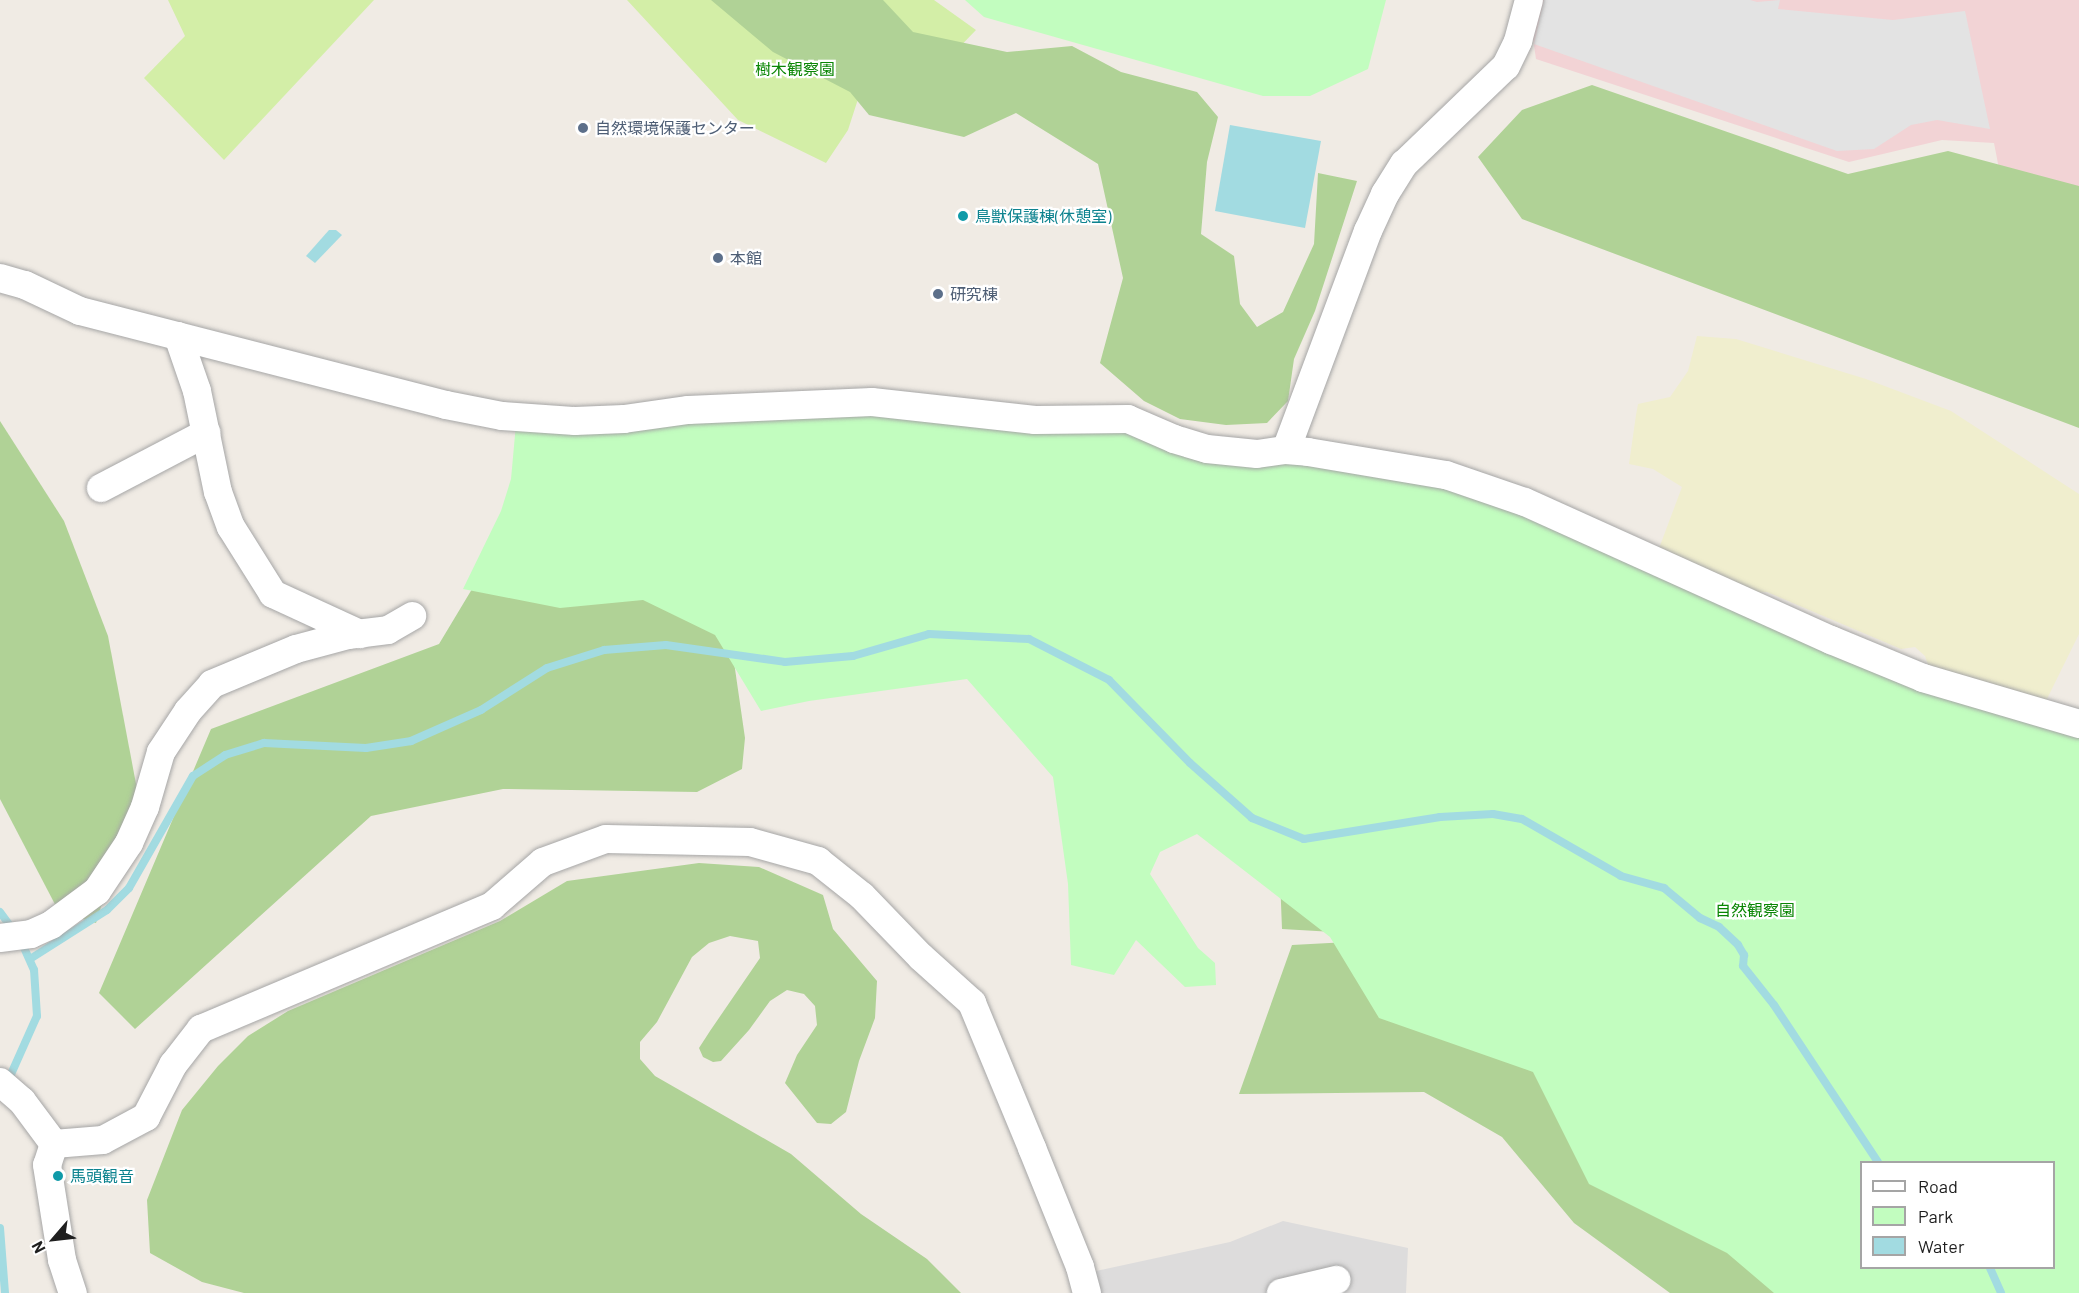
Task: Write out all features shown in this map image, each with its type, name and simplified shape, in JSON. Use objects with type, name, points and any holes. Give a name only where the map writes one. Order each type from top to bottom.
[{"type":"street","points":[[1286,450],[1384,194],[1404,164],[1506,66],[1518,41],[1528,0]]},
{"type":"street","points":[[0,278],[25,285],[80,311],[446,405],[502,416],[575,421],[649,417],[688,410],[872,402],[1035,420],[1128,419],[1174,439],[1207,449],[1257,454],[1286,450],[1380,462],[1446,476],[1525,502],[1831,640],[1923,678],[2079,724]]},
{"type":"street","points":[[178,336],[197,391],[218,492],[231,527],[273,594],[360,634]]},
{"type":"street","points":[[101,488],[206,433]]},
{"type":"street","points":[[0,938],[30,934],[51,925],[97,891],[129,843],[145,807],[161,752],[188,711],[212,684],[296,650],[360,634],[388,630],[412,616]]},
{"type":"street","points":[[54,1144],[103,1140],[146,1117],[173,1065],[201,1029],[492,906],[543,862],[606,839],[750,842],[818,861],[862,896],[921,957],[972,1004],[1080,1267],[1087,1293]]},
{"type":"street","points":[[0,1082],[22,1101],[54,1144]]},
{"type":"street","points":[[54,1144],[47,1165],[62,1260],[73,1293]]},
{"type":"street","points":[[1281,1293],[1336,1280]]},
{"type":"shaded area","points":[[1527,0],[2079,0],[2079,228],[2006,205],[1994,143],[1942,140],[1849,162],[1536,59]]},
{"type":"shaded area","points":[[1544,0],[1750,0],[1757,2],[1780,0],[1778,9],[1893,20],[1965,11],[1990,129],[1937,120],[1911,125],[1874,149],[1837,151],[1534,44]]},
{"type":"shaded area","points":[[1697,336],[1736,339],[1866,379],[1951,411],[2079,494],[2079,634],[2044,705],[1928,665],[1925,656],[1915,647],[1901,649],[1767,592],[1754,593],[1658,551],[1682,487],[1653,469],[1629,464],[1636,415],[1638,404],[1670,397],[1688,371]]},
{"type":"shaded area","points":[[1283,1221],[1408,1248],[1406,1293],[1092,1293],[1087,1273],[1230,1242]]},
{"type":"green space","points":[[168,0],[374,0],[224,160],[144,78],[185,36]]},
{"type":"green space","name":"樹木観察園","points":[[627,0],[934,0],[976,30],[920,88],[870,62],[848,130],[826,163],[738,120]]},
{"type":"green space","points":[[711,0],[883,0],[913,32],[1007,52],[1072,46],[1121,72],[1197,92],[1218,117],[1207,162],[1201,234],[1234,256],[1240,304],[1257,327],[1283,312],[1314,244],[1318,173],[1357,181],[1315,311],[1294,359],[1288,401],[1267,423],[1226,425],[1180,419],[1144,401],[1100,363],[1123,278],[1098,164],[1016,113],[964,137],[869,115],[850,92],[773,52]]},
{"type":"green space","points":[[965,0],[1386,0],[1368,69],[1310,96],[1263,96],[984,17]]},
{"type":"green space","points":[[1592,85],[1848,174],[1948,151],[2079,186],[2079,428],[1522,219],[1478,157],[1522,110]]},
{"type":"green space","name":"自然観察園","points":[[876,406],[1131,427],[1314,456],[1451,484],[2079,732],[2079,1293],[1774,1293],[1727,1253],[1589,1184],[1533,1072],[1379,1018],[1330,937],[1197,834],[1160,852],[1150,874],[1198,948],[1215,963],[1216,985],[1185,987],[1136,940],[1114,975],[1071,965],[1068,884],[1053,777],[967,679],[809,701],[761,711],[715,635],[643,600],[560,608],[463,589],[501,511],[511,479],[516,424]]},
{"type":"green space","points":[[881,412],[1076,435],[1109,433],[1214,467],[1322,467],[1291,545],[1286,607],[1318,696],[1397,673],[1462,706],[1573,716],[1637,657],[2007,802],[2040,990],[2079,1018],[2079,1293],[2067,1279],[2034,1269],[2055,1269],[2055,1161],[1860,1161],[1860,1201],[1745,1094],[1607,1004],[1454,939],[1282,929],[1277,801],[1132,610],[1011,631],[791,577],[723,586],[745,738],[742,769],[697,792],[503,789],[371,816],[135,1029],[99,993],[211,729],[439,644],[535,484],[547,443],[653,426]]},
{"type":"green space","points":[[0,421],[64,521],[108,636],[137,789],[96,923],[59,912],[0,799]]},
{"type":"green space","points":[[699,863],[759,867],[823,895],[833,929],[877,981],[875,1018],[859,1061],[846,1112],[831,1124],[817,1123],[785,1083],[797,1055],[817,1025],[815,1006],[804,994],[787,990],[770,1001],[749,1030],[721,1061],[713,1062],[703,1057],[699,1048],[760,958],[758,941],[730,936],[709,943],[692,957],[657,1022],[640,1042],[640,1059],[655,1076],[791,1154],[861,1214],[927,1259],[961,1293],[244,1293],[202,1282],[150,1253],[147,1200],[182,1110],[218,1066],[248,1036],[288,1011],[500,921],[567,881]]},
{"type":"green space","points":[[1404,939],[1860,1267],[1860,1269],[1906,1293],[1670,1293],[1574,1223],[1502,1137],[1424,1092],[1239,1094],[1292,945]]},
{"type":"water","points":[[1230,125],[1321,141],[1305,228],[1215,211]]},
{"type":"water","points":[[329,230],[336,230],[342,235],[315,263],[306,256]]},
{"type":"waterway","points":[[30,959],[107,910],[129,888],[193,776],[225,755],[264,743],[366,748],[411,741],[481,710],[547,668],[604,650],[666,645],[785,662],[853,656],[929,634],[1029,639],[1109,680],[1190,763],[1252,818],[1304,839],[1440,817],[1493,814],[1522,819],[1621,876],[1664,888],[1700,918],[1719,927],[1738,945],[1744,955],[1743,966],[1774,1005],[1877,1161]]},
{"type":"waterway","points":[[0,912],[14,931]]},
{"type":"waterway","points":[[8,1081],[37,1016],[34,970],[21,941]]},
{"type":"waterway","points":[[0,1228],[5,1293]]},
{"type":"waterway","points":[[1990,1269],[2001,1293]]},
{"type":"place","name":"自然環境保護センター","points":[[583,128]]},
{"type":"place","name":"鳥獣保護棟(休憩室)","points":[[963,216]]},
{"type":"place","name":"本館","points":[[718,258]]},
{"type":"place","name":"研究棟","points":[[938,294]]},
{"type":"place","name":"馬頭観音","points":[[58,1176]]}]
